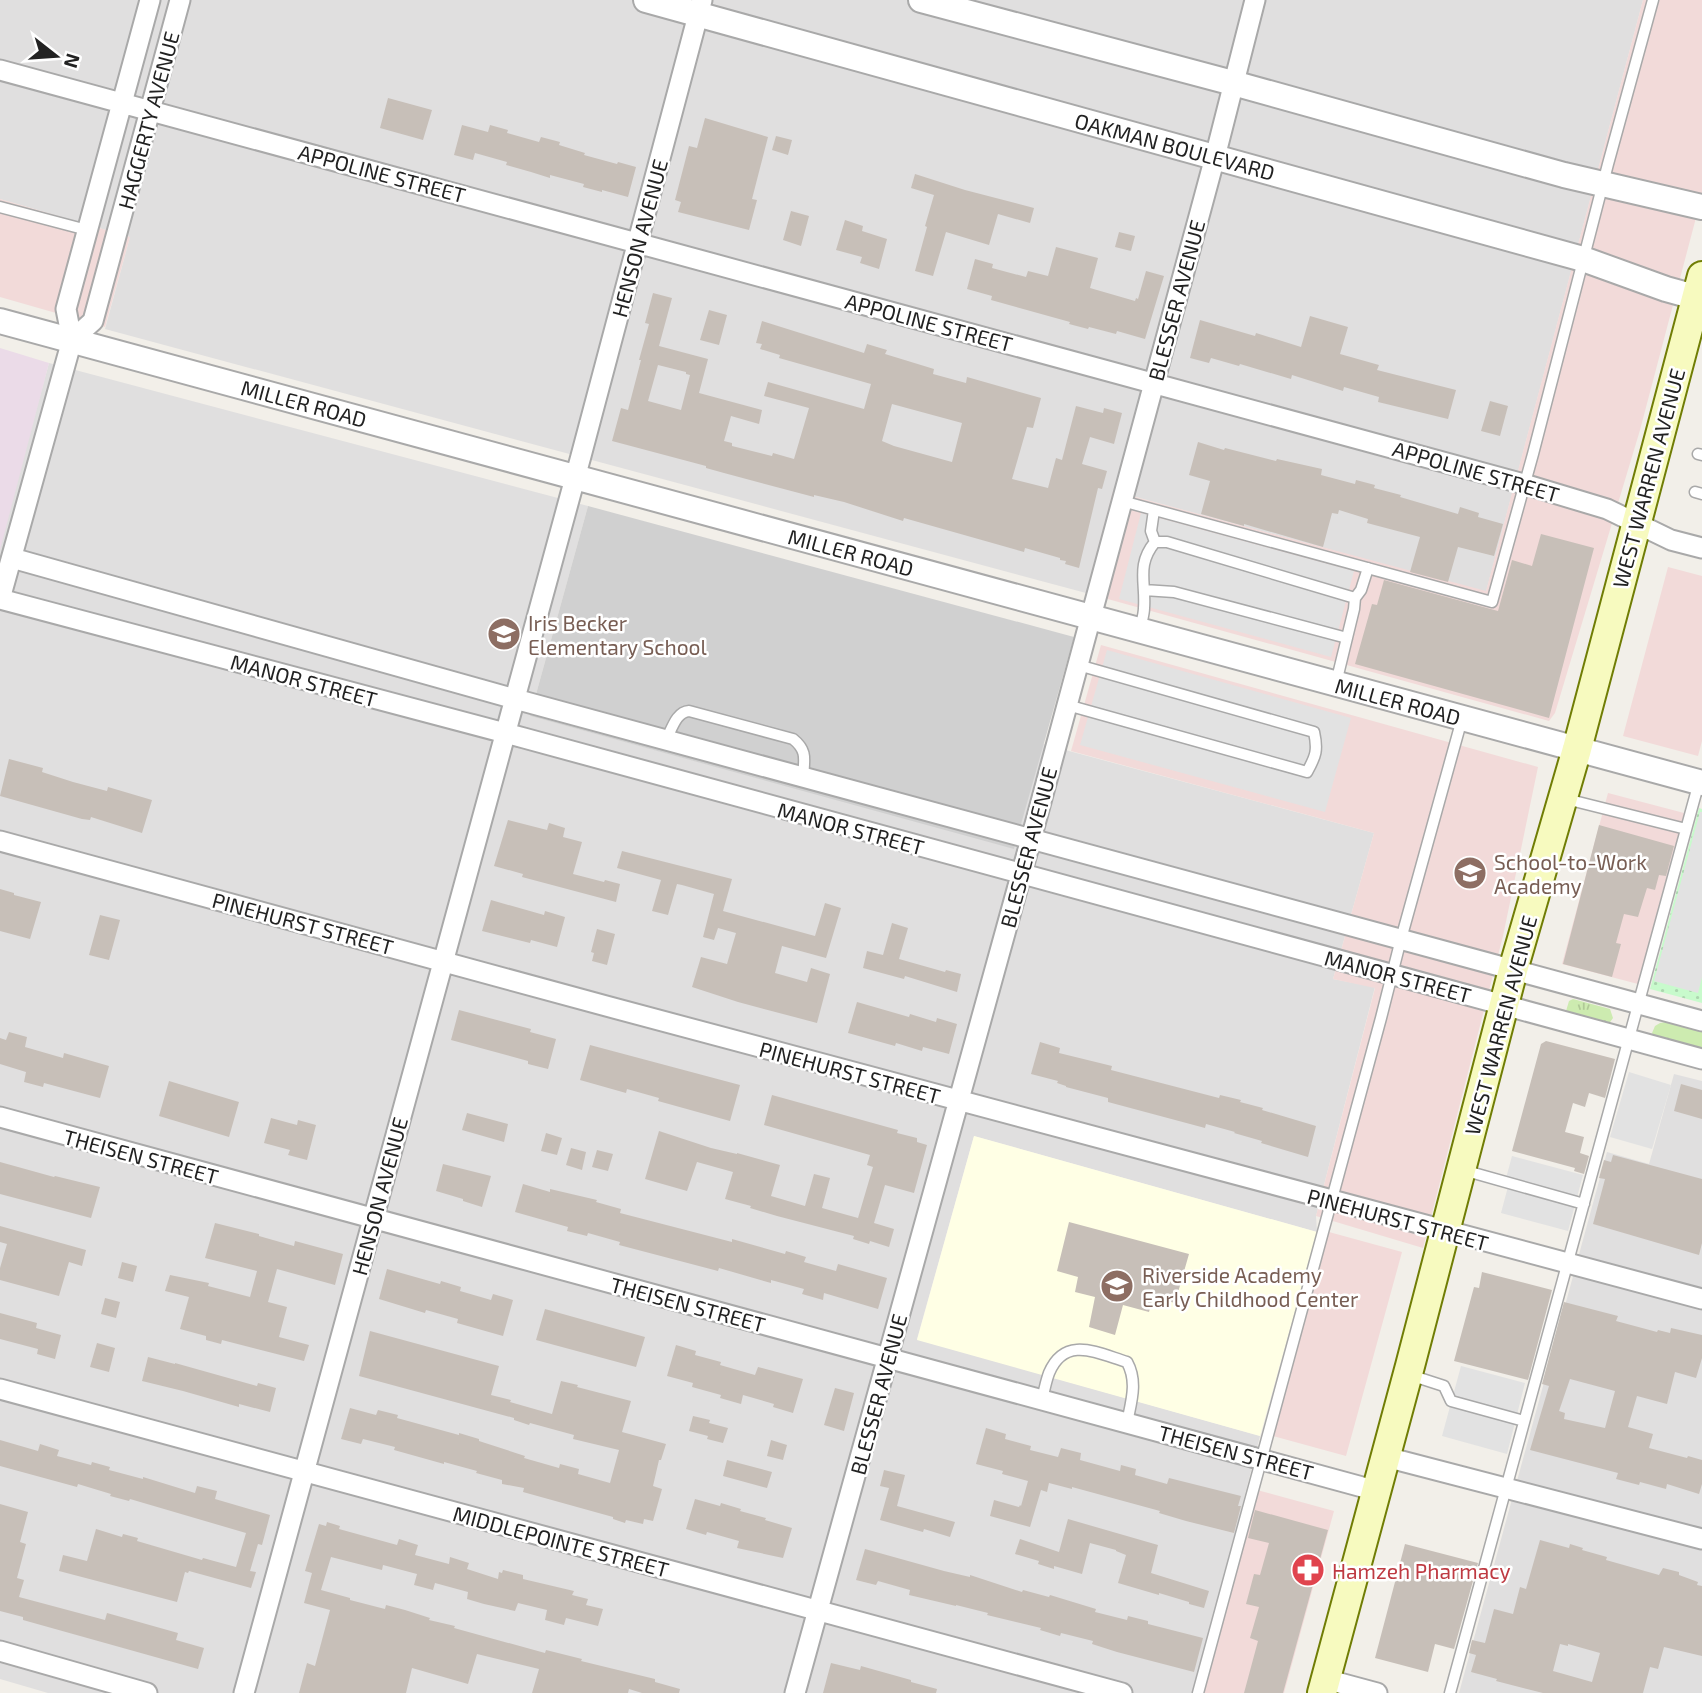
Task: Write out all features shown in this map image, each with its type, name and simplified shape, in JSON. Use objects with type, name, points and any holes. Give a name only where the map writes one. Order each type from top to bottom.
[{"type":"main road","name":"WEST WARREN AVENUE","points":[[1324,1686],[1513,970],[1577,749],[1700,291]]},
{"type":"street","name":"HAGGERTY AVENUE","points":[[0,599],[3,578],[12,558],[72,340],[66,309],[150,0]]},
{"type":"street","name":"HAGGERTY AVENUE","points":[[72,340],[93,321],[180,0]]},
{"type":"street","name":"OAKMAN BOULEVARD","points":[[646,0],[700,7],[1215,157],[1584,259],[1666,289],[1700,291]]},
{"type":"street","points":[[921,0],[1563,175],[1702,207]]},
{"type":"street","name":"BLESSER AVENUE","points":[[795,1693],[1031,839],[1255,0]]},
{"type":"street","name":"HENSON AVENUE","points":[[244,1693],[444,962],[700,7]]},
{"type":"street","name":"APPOLINE STREET","points":[[0,70],[1524,484],[1607,509],[1671,540],[1702,548]]},
{"type":"street","name":"HAGGERTY AVENUE","points":[[87,230],[115,239]]},
{"type":"street","name":"MILLER ROAD","points":[[0,321],[1335,684],[1577,749],[1701,779]]},
{"type":"street","name":"MANOR STREET","points":[[12,558],[515,699],[1702,1021]]},
{"type":"street","name":"MANOR STREET","points":[[0,599],[505,733],[1702,1059]]},
{"type":"street","name":"PINEHURST STREET","points":[[0,841],[959,1102],[1702,1299]]},
{"type":"street","name":"THEISEN STREET","points":[[0,1117],[1377,1491]]},
{"type":"street","name":"MIDDLEPOINTE STREET","points":[[0,1389],[1122,1693]]},
{"type":"street","points":[[1386,1457],[1702,1539]]},
{"type":"street","points":[[0,1651],[147,1693]]},
{"type":"street","points":[[1324,1686],[1377,1693]]},
{"type":"lane","points":[[1121,501],[1492,602],[1653,0]]},
{"type":"lane","points":[[0,207],[87,230]]},
{"type":"lane","points":[[1154,510],[1151,531],[1155,542]]},
{"type":"lane","points":[[1140,631],[1144,608],[1142,570],[1148,550],[1155,542],[1167,542],[1355,598]]},
{"type":"lane","points":[[1335,684],[1355,598],[1361,590],[1368,568]]},
{"type":"lane","points":[[1144,590],[1174,592],[1347,638]]},
{"type":"lane","points":[[1067,705],[1307,772],[1313,762],[1317,747],[1314,733],[1078,665]]},
{"type":"lane","points":[[666,740],[678,716],[684,711],[690,711],[793,739],[801,745],[804,754],[803,777]]},
{"type":"lane","points":[[1198,1693],[1462,718]]},
{"type":"lane","points":[[1450,1693],[1701,779]]},
{"type":"lane","points":[[1563,797],[1686,829]]},
{"type":"lane","points":[[1461,1169],[1584,1204]]},
{"type":"lane","points":[[1042,1400],[1048,1374],[1056,1360],[1066,1352],[1085,1350],[1126,1362],[1132,1371],[1134,1388],[1126,1423]]},
{"type":"lane","points":[[1408,1375],[1444,1386],[1451,1401],[1524,1421]]},
{"type":"shaded area","points":[[0,0],[1643,0],[1486,592],[1114,491],[1086,593],[105,329],[130,237],[0,199]]},
{"type":"shaded area","points":[[1643,0],[1702,0],[1702,195],[1640,430],[1555,713],[1549,721],[1086,593],[1113,491],[1486,591]]},
{"type":"shaded area","points":[[0,199],[130,237],[105,327],[0,297]]},
{"type":"shaded area","points":[[0,348],[49,363],[0,550]]},
{"type":"shaded area","points":[[49,363],[588,506],[530,716],[1014,848],[1043,744],[1374,833],[1333,979],[1375,987],[1316,1216],[1317,1232],[974,1136],[917,1339],[1260,1436],[1194,1693],[48,1693],[0,1679],[0,542]]},
{"type":"shaded area","points":[[588,506],[1074,637],[1014,849],[530,716]]},
{"type":"shaded area","points":[[1141,513],[1354,571],[1331,657],[1119,599]]},
{"type":"shaded area","points":[[1668,567],[1702,576],[1702,741],[1698,756],[1623,736]]},
{"type":"shaded area","points":[[1101,645],[1538,767],[1503,936],[1423,1248],[1316,1216],[1375,988],[1333,979],[1374,833],[1071,751]]},
{"type":"shaded area","points":[[1107,650],[1351,718],[1325,812],[1080,745]]},
{"type":"shaded area","points":[[1608,793],[1684,813],[1638,984],[1562,964]]},
{"type":"shaded area","points":[[1700,812],[1702,977],[1698,993],[1654,981]]},
{"type":"shaded area","points":[[1629,1072],[1671,1085],[1652,1149],[1610,1137]]},
{"type":"shaded area","points":[[1674,1074],[1702,1081],[1702,1693],[1459,1693],[1607,1152],[1649,1164]]},
{"type":"shaded area","name":"Riverside Academy Early Childhood Center","points":[[974,1136],[1317,1232],[1260,1436],[917,1340]]},
{"type":"shaded area","points":[[1512,1156],[1583,1175],[1568,1231],[1501,1213],[1509,1183],[1505,1182]]},
{"type":"shaded area","points":[[1329,1232],[1402,1252],[1346,1456],[1273,1436]]},
{"type":"shaded area","points":[[1461,1366],[1525,1383],[1507,1454],[1442,1436]]},
{"type":"shaded area","points":[[1257,1490],[1334,1511],[1284,1693],[1202,1693]]},
{"type":"green space","points":[[1699,808],[1702,809],[1702,1003],[1650,989]]},
{"type":"green space","points":[[1573,999],[1610,1009],[1613,1018],[1608,1025],[1570,1016],[1566,1011],[1569,1001]]},
{"type":"green space","points":[[1666,1022],[1702,1032],[1702,1052],[1656,1039],[1652,1033],[1655,1026]]},
{"type":"building","points":[[388,98],[432,110],[423,140],[380,128]]},
{"type":"building","points":[[705,118],[768,137],[752,199],[757,200],[749,230],[678,212],[681,202],[675,200],[689,146],[697,148]]},
{"type":"building","points":[[462,125],[488,132],[490,125],[539,142],[541,137],[560,142],[559,145],[585,153],[584,155],[636,167],[628,197],[583,187],[584,184],[550,175],[550,178],[475,153],[473,160],[454,155]]},
{"type":"building","points":[[776,136],[792,140],[788,155],[772,150]]},
{"type":"building","points":[[915,174],[1034,208],[1030,223],[998,214],[989,245],[946,232],[933,276],[915,271],[934,195],[911,188]]},
{"type":"building","points":[[791,211],[809,216],[801,246],[783,240]]},
{"type":"building","points":[[845,220],[863,226],[862,231],[887,239],[879,269],[860,263],[862,257],[836,250]]},
{"type":"building","points":[[1119,232],[1135,236],[1131,251],[1115,247]]},
{"type":"building","points":[[1056,247],[1098,258],[1090,288],[1135,301],[1138,299],[1146,271],[1164,276],[1145,339],[1117,331],[1116,334],[1069,324],[1070,322],[991,300],[992,296],[967,289],[975,259],[993,264],[992,268],[1026,277],[1028,271],[1048,276]]},
{"type":"building","points":[[653,293],[672,298],[659,346],[708,359],[699,393],[762,410],[759,424],[731,416],[724,441],[732,443],[732,446],[772,456],[773,453],[794,459],[809,408],[764,396],[768,382],[864,409],[871,384],[779,358],[780,355],[760,349],[762,344],[756,343],[762,321],[864,353],[867,344],[887,350],[885,354],[934,369],[933,374],[966,383],[967,377],[1041,398],[1033,428],[1027,427],[1012,479],[1048,488],[1056,458],[1062,460],[1076,406],[1103,413],[1104,408],[1122,413],[1114,444],[1090,437],[1082,464],[1107,471],[1102,489],[1098,488],[1079,568],[1065,564],[1066,561],[1060,558],[1025,548],[1024,552],[904,518],[903,521],[844,502],[814,497],[612,441],[621,408],[628,410],[649,324],[645,323]],"holes":[[[658,365],[690,375],[681,410],[648,401]],[[892,404],[962,423],[952,462],[882,441]]]},
{"type":"building","points":[[709,310],[727,315],[719,345],[700,340]]},
{"type":"building","points":[[1310,316],[1348,327],[1340,354],[1379,365],[1377,370],[1456,390],[1448,419],[1378,402],[1379,397],[1344,387],[1343,391],[1292,375],[1291,379],[1240,364],[1239,366],[1211,358],[1209,363],[1190,358],[1200,320],[1301,347]]},
{"type":"building","points":[[1490,401],[1508,406],[1500,436],[1481,431]]},
{"type":"building","points":[[1198,442],[1224,450],[1225,448],[1322,469],[1321,475],[1355,484],[1356,480],[1375,485],[1374,488],[1458,514],[1460,507],[1479,513],[1478,517],[1503,524],[1494,556],[1458,547],[1448,582],[1410,572],[1420,537],[1367,523],[1368,519],[1339,510],[1338,514],[1332,513],[1323,547],[1201,514],[1210,481],[1189,475]]},
{"type":"building","points":[[1541,534],[1594,548],[1549,718],[1355,664],[1372,604],[1377,605],[1384,580],[1498,611],[1512,560],[1532,566]]},
{"type":"building","points":[[9,759],[43,768],[42,772],[73,782],[107,791],[108,787],[152,800],[142,833],[91,817],[90,820],[82,819],[0,796]]},
{"type":"building","points":[[508,820],[547,830],[549,823],[565,828],[563,837],[582,842],[573,874],[620,884],[616,902],[522,877],[523,874],[494,866]]},
{"type":"building","points":[[1599,825],[1674,846],[1666,876],[1659,875],[1655,890],[1647,888],[1638,917],[1624,914],[1616,943],[1621,944],[1612,977],[1563,964]]},
{"type":"building","points":[[622,851],[732,879],[723,911],[815,936],[825,903],[841,908],[826,958],[782,946],[775,973],[807,982],[811,968],[830,974],[817,1023],[692,987],[701,957],[727,964],[736,933],[718,928],[714,940],[703,937],[714,894],[682,885],[677,884],[668,915],[652,911],[661,880],[617,868]]},
{"type":"building","points":[[0,889],[41,902],[30,939],[0,931]]},
{"type":"building","points":[[491,900],[544,915],[545,911],[565,917],[557,947],[482,931]]},
{"type":"building","points":[[100,915],[120,920],[109,960],[89,955]]},
{"type":"building","points":[[892,923],[908,928],[899,959],[961,974],[957,992],[905,976],[904,979],[863,968],[867,951],[883,955]]},
{"type":"building","points":[[597,929],[615,934],[607,965],[592,961],[594,953],[591,952]]},
{"type":"building","points":[[857,1002],[909,1017],[910,1014],[936,1022],[937,1018],[957,1024],[949,1054],[923,1047],[922,1051],[896,1043],[895,1046],[848,1033]]},
{"type":"building","points":[[459,1010],[531,1029],[530,1032],[556,1039],[548,1069],[451,1040]]},
{"type":"building","points":[[9,1032],[27,1037],[25,1047],[63,1058],[64,1053],[109,1066],[100,1098],[44,1083],[43,1087],[24,1082],[26,1072],[0,1064],[0,1038],[6,1040]]},
{"type":"building","points":[[1546,1041],[1615,1059],[1605,1098],[1589,1093],[1585,1107],[1573,1103],[1565,1132],[1584,1137],[1580,1153],[1589,1156],[1584,1174],[1574,1171],[1575,1168],[1512,1151],[1541,1044]]},
{"type":"building","points":[[1040,1042],[1060,1048],[1059,1053],[1112,1066],[1111,1070],[1219,1098],[1220,1095],[1241,1100],[1240,1102],[1263,1108],[1262,1110],[1316,1126],[1308,1157],[1206,1124],[1205,1128],[1108,1102],[1108,1098],[1031,1074]]},
{"type":"building","points":[[590,1045],[740,1085],[730,1121],[658,1101],[659,1098],[627,1089],[626,1093],[580,1080]]},
{"type":"building","points":[[169,1081],[239,1102],[229,1137],[159,1116]]},
{"type":"building","points":[[1681,1084],[1702,1090],[1702,1119],[1674,1111]]},
{"type":"building","points":[[772,1095],[898,1130],[897,1133],[917,1138],[917,1142],[927,1145],[914,1193],[885,1185],[874,1223],[894,1229],[889,1247],[870,1241],[869,1244],[853,1239],[854,1236],[725,1199],[733,1172],[697,1162],[687,1191],[645,1179],[659,1131],[711,1148],[780,1165],[771,1196],[805,1206],[814,1174],[830,1178],[822,1208],[858,1218],[873,1167],[867,1165],[870,1155],[764,1125]]},
{"type":"building","points":[[467,1113],[508,1124],[504,1142],[462,1130]]},
{"type":"building","points":[[271,1118],[297,1125],[298,1120],[316,1125],[307,1160],[288,1155],[290,1150],[264,1143]]},
{"type":"building","points":[[546,1133],[562,1138],[557,1155],[541,1151]]},
{"type":"building","points":[[571,1148],[586,1152],[582,1170],[566,1165]]},
{"type":"building","points":[[597,1150],[613,1154],[608,1171],[592,1167]]},
{"type":"building","points":[[1613,1155],[1702,1179],[1702,1243],[1699,1255],[1593,1224],[1605,1179],[1599,1178],[1604,1160],[1611,1162]]},
{"type":"building","points":[[0,1162],[100,1187],[91,1218],[0,1194]]},
{"type":"building","points":[[443,1164],[491,1176],[482,1207],[436,1191]]},
{"type":"building","points":[[523,1184],[550,1192],[550,1189],[597,1200],[596,1202],[621,1209],[620,1213],[732,1242],[732,1239],[785,1254],[786,1251],[806,1257],[804,1262],[836,1271],[838,1264],[887,1278],[878,1309],[824,1293],[823,1300],[802,1294],[804,1289],[771,1280],[771,1283],[719,1268],[718,1271],[619,1245],[620,1242],[588,1233],[587,1236],[567,1231],[568,1227],[515,1212]]},
{"type":"building","points":[[1069,1222],[1189,1254],[1175,1303],[1153,1297],[1149,1312],[1123,1305],[1115,1335],[1089,1327],[1095,1297],[1075,1292],[1078,1277],[1057,1271]]},
{"type":"building","points":[[215,1223],[294,1246],[295,1241],[343,1254],[335,1285],[277,1269],[268,1302],[287,1307],[279,1337],[309,1345],[304,1361],[222,1340],[221,1344],[206,1340],[206,1336],[180,1329],[189,1297],[165,1291],[170,1275],[209,1283],[208,1286],[250,1297],[257,1271],[205,1258]]},
{"type":"building","points":[[0,1226],[86,1250],[82,1266],[69,1262],[59,1296],[0,1280],[0,1268],[7,1244],[0,1242]]},
{"type":"building","points":[[122,1262],[137,1266],[133,1282],[118,1278]]},
{"type":"building","points":[[387,1269],[440,1284],[441,1281],[461,1287],[460,1291],[491,1300],[493,1294],[513,1300],[503,1336],[457,1323],[458,1319],[426,1310],[425,1313],[379,1299]]},
{"type":"building","points":[[1482,1272],[1552,1290],[1528,1380],[1454,1361],[1474,1287],[1479,1288]]},
{"type":"building","points":[[105,1298],[120,1302],[116,1318],[101,1314]]},
{"type":"building","points":[[1564,1302],[1618,1316],[1616,1321],[1657,1332],[1670,1333],[1671,1328],[1702,1335],[1702,1358],[1696,1378],[1675,1372],[1667,1404],[1637,1396],[1628,1427],[1653,1434],[1649,1448],[1702,1460],[1702,1484],[1699,1494],[1667,1484],[1666,1489],[1640,1482],[1639,1485],[1616,1479],[1618,1473],[1530,1450],[1549,1386],[1542,1384]],"holes":[[[1570,1379],[1615,1391],[1605,1428],[1564,1419],[1565,1413],[1559,1411]]]},
{"type":"building","points":[[545,1309],[645,1337],[636,1367],[536,1340]]},
{"type":"building","points":[[0,1313],[37,1323],[36,1328],[61,1335],[55,1359],[37,1354],[38,1349],[0,1339]]},
{"type":"building","points":[[370,1331],[499,1366],[491,1395],[552,1414],[561,1381],[631,1401],[622,1432],[666,1444],[653,1486],[662,1489],[653,1521],[644,1519],[643,1524],[626,1520],[625,1523],[613,1517],[523,1492],[524,1488],[502,1484],[502,1480],[476,1473],[477,1471],[394,1450],[395,1447],[363,1439],[361,1444],[341,1439],[350,1408],[376,1415],[378,1410],[398,1415],[397,1418],[479,1439],[525,1456],[524,1458],[559,1468],[560,1464],[579,1469],[578,1474],[610,1483],[619,1450],[573,1439],[574,1435],[530,1423],[529,1425],[514,1418],[359,1376]]},
{"type":"building","points":[[97,1343],[115,1348],[109,1372],[90,1367]]},
{"type":"building","points":[[676,1345],[696,1351],[695,1355],[721,1362],[720,1365],[755,1375],[758,1367],[803,1379],[793,1413],[743,1395],[741,1404],[720,1398],[721,1395],[692,1387],[693,1383],[667,1376]]},
{"type":"building","points":[[148,1357],[257,1386],[258,1383],[276,1388],[270,1412],[239,1404],[239,1407],[142,1381]]},
{"type":"building","points":[[835,1388],[854,1393],[844,1431],[824,1425]]},
{"type":"building","points":[[693,1416],[728,1428],[723,1443],[689,1431]]},
{"type":"building","points":[[986,1428],[1006,1434],[1005,1439],[1031,1446],[1030,1450],[1058,1457],[1061,1448],[1081,1453],[1080,1460],[1120,1471],[1121,1465],[1136,1469],[1135,1475],[1167,1484],[1169,1478],[1241,1496],[1234,1533],[1072,1487],[1049,1483],[1047,1492],[1041,1490],[1030,1527],[990,1516],[994,1500],[1021,1506],[1028,1481],[976,1464]]},
{"type":"building","points":[[0,1440],[38,1451],[40,1444],[59,1450],[57,1456],[91,1465],[92,1462],[110,1467],[109,1470],[195,1493],[197,1486],[217,1491],[215,1499],[270,1515],[262,1545],[258,1544],[250,1571],[256,1572],[251,1588],[189,1571],[185,1572],[177,1602],[59,1571],[63,1555],[87,1561],[96,1529],[122,1537],[123,1534],[138,1538],[137,1541],[236,1567],[246,1533],[130,1499],[129,1501],[110,1496],[111,1494],[78,1484],[77,1487],[0,1466]]},
{"type":"building","points":[[771,1440],[787,1445],[783,1460],[767,1456]]},
{"type":"building","points":[[727,1460],[772,1472],[767,1488],[723,1476]]},
{"type":"building","points":[[884,1470],[905,1475],[897,1506],[955,1522],[950,1537],[880,1520],[889,1488],[880,1486]]},
{"type":"building","points":[[695,1499],[720,1506],[721,1503],[792,1528],[783,1558],[737,1548],[739,1541],[686,1529]]},
{"type":"building","points":[[0,1504],[28,1512],[20,1542],[26,1544],[17,1578],[24,1580],[19,1597],[105,1620],[107,1613],[178,1633],[176,1640],[204,1648],[198,1669],[23,1620],[23,1617],[0,1611]]},
{"type":"building","points":[[1255,1510],[1328,1530],[1283,1693],[1244,1693],[1258,1641],[1250,1638],[1259,1607],[1246,1604],[1254,1574],[1260,1575],[1269,1543],[1248,1538]]},
{"type":"building","points":[[1068,1519],[1158,1545],[1151,1573],[1209,1591],[1204,1608],[1118,1583],[1126,1555],[1116,1550],[1090,1543],[1082,1574],[1054,1566],[1054,1569],[1015,1554],[1020,1539],[1059,1552]]},
{"type":"building","points":[[327,1522],[340,1526],[339,1529],[397,1545],[399,1539],[418,1545],[415,1555],[449,1564],[450,1557],[469,1563],[467,1569],[498,1579],[499,1572],[502,1573],[503,1570],[523,1575],[523,1579],[574,1591],[572,1595],[588,1599],[586,1605],[603,1609],[598,1626],[566,1618],[564,1625],[545,1620],[547,1610],[518,1603],[515,1611],[484,1604],[467,1599],[468,1592],[435,1583],[433,1590],[414,1585],[417,1574],[383,1565],[382,1570],[331,1557],[321,1590],[385,1609],[386,1605],[405,1610],[430,1618],[429,1620],[455,1626],[454,1628],[545,1653],[546,1650],[655,1679],[655,1682],[680,1689],[679,1693],[642,1693],[629,1689],[628,1693],[532,1693],[539,1669],[477,1654],[468,1684],[412,1668],[406,1693],[299,1693],[307,1663],[315,1666],[330,1610],[304,1603],[312,1573],[305,1571],[319,1524],[326,1526]]},
{"type":"building","points":[[1540,1540],[1569,1548],[1570,1544],[1607,1557],[1606,1560],[1659,1575],[1663,1568],[1679,1572],[1679,1575],[1702,1586],[1702,1656],[1664,1647],[1658,1669],[1650,1667],[1643,1693],[1543,1693],[1471,1672],[1476,1655],[1469,1653],[1472,1640],[1485,1643],[1494,1609],[1513,1614],[1520,1587],[1526,1589]],"holes":[[[1560,1644],[1600,1653],[1592,1682],[1553,1671]]]},
{"type":"building","points":[[1405,1544],[1478,1563],[1454,1649],[1435,1644],[1428,1672],[1375,1658]]},
{"type":"building","points":[[865,1549],[944,1571],[970,1575],[1022,1592],[1050,1595],[1096,1609],[1095,1612],[1127,1620],[1128,1616],[1203,1638],[1194,1672],[1117,1652],[1092,1644],[1093,1641],[1061,1633],[1060,1636],[1040,1630],[1041,1628],[987,1615],[988,1613],[909,1595],[910,1590],[878,1581],[876,1585],[856,1580]]},
{"type":"building","points":[[831,1663],[860,1670],[861,1666],[911,1680],[937,1689],[936,1693],[823,1693]]},
{"type":"place","name":"Iris Becker Elementary School","points":[[504,634]]},
{"type":"place","name":"School-to-Work Academy","points":[[1470,873]]},
{"type":"place","name":"Riverside Academy Early Childhood Center","points":[[1117,1286]]},
{"type":"place","name":"Hamzeh Pharmacy","points":[[1308,1570]]}]
